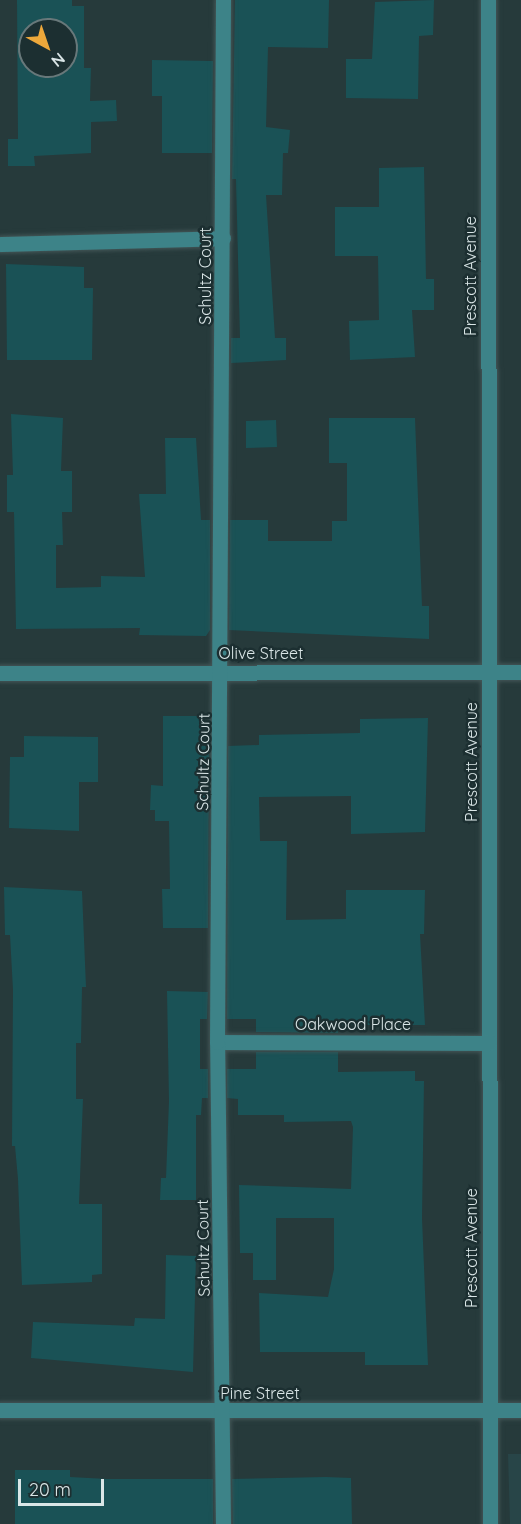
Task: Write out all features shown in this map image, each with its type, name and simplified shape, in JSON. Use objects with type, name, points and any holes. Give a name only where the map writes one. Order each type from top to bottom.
[{"type":"street","name":"Schultz Court","points":[[223,0],[223,670],[217,1042],[223,1524]]},
{"type":"street","name":"Prescott Avenue","points":[[488,0],[490,1524]]},
{"type":"street","points":[[0,244],[223,238]]},
{"type":"street","name":"Olive Street","points":[[0,673],[223,670],[521,672]]},
{"type":"street","name":"Oakwood Place","points":[[217,1042],[489,1043]]},
{"type":"street","name":"Pine Street","points":[[0,1410],[223,1412],[521,1410]]},
{"type":"shaded area","points":[[508,1454],[521,1454],[521,1524],[510,1524]]},
{"type":"building","points":[[17,0],[72,0],[72,6],[84,6],[84,68],[91,68],[90,101],[116,100],[117,121],[91,122],[91,153],[34,156],[35,166],[8,166],[8,139],[18,139]]},
{"type":"building","points":[[235,0],[329,0],[328,48],[268,47],[266,127],[290,130],[288,153],[283,153],[282,195],[266,195],[275,338],[286,338],[286,360],[231,363],[231,338],[240,338],[236,179],[232,179]]},
{"type":"building","points":[[434,0],[433,35],[419,36],[418,99],[346,98],[346,59],[372,59],[375,2]]},
{"type":"building","points":[[152,60],[213,61],[212,153],[162,153],[162,96],[152,96]]},
{"type":"building","points":[[424,167],[426,279],[434,279],[434,310],[412,310],[415,357],[350,360],[349,321],[379,320],[378,256],[335,256],[335,207],[379,207],[379,168]]},
{"type":"building","points":[[6,264],[84,267],[84,288],[93,288],[92,360],[7,360]]},
{"type":"building","points":[[11,414],[63,418],[61,471],[72,471],[72,512],[62,512],[63,545],[56,545],[56,588],[101,587],[101,576],[145,577],[139,494],[166,494],[165,438],[196,438],[201,520],[210,520],[210,630],[206,636],[139,635],[140,628],[16,629],[14,512],[7,512],[7,475],[13,475]]},
{"type":"building","points":[[329,418],[415,418],[422,606],[429,606],[429,639],[229,630],[230,520],[268,520],[268,541],[332,541],[332,521],[347,521],[347,463],[329,463]]},
{"type":"building","points":[[276,420],[277,447],[246,448],[246,421]]},
{"type":"building","points":[[163,716],[201,716],[201,746],[209,746],[208,928],[163,928],[162,889],[170,889],[169,821],[155,821],[155,810],[150,810],[151,785],[163,786]]},
{"type":"building","points":[[428,718],[425,832],[351,834],[351,796],[259,797],[260,841],[287,841],[286,920],[346,919],[346,890],[425,890],[424,934],[420,934],[425,1025],[338,1025],[338,1033],[256,1032],[256,1019],[227,1019],[228,746],[259,745],[259,735],[360,733],[360,719]]},
{"type":"building","points":[[24,736],[98,737],[98,782],[79,782],[79,831],[9,828],[10,757],[24,757]]},
{"type":"building","points":[[4,887],[82,891],[86,987],[82,987],[81,1043],[76,1043],[76,1099],[83,1099],[79,1204],[102,1204],[102,1274],[92,1275],[92,1282],[22,1285],[18,1179],[15,1146],[12,1146],[13,990],[10,935],[5,935]]},
{"type":"building","points":[[167,991],[208,992],[207,1019],[200,1019],[200,1069],[208,1069],[208,1098],[202,1098],[201,1115],[196,1115],[196,1200],[160,1200],[161,1178],[166,1178],[169,1101]]},
{"type":"building","points":[[256,1052],[338,1052],[338,1072],[415,1071],[415,1081],[424,1081],[422,1218],[428,1365],[365,1365],[365,1352],[260,1352],[259,1293],[328,1297],[334,1269],[334,1218],[276,1218],[276,1280],[253,1280],[253,1253],[240,1253],[239,1185],[351,1189],[353,1127],[351,1121],[284,1122],[284,1115],[238,1115],[238,1099],[227,1098],[227,1069],[256,1069]]},
{"type":"building","points":[[166,1255],[196,1256],[193,1372],[31,1358],[33,1322],[134,1326],[135,1318],[165,1319]]},
{"type":"building","points":[[15,1470],[70,1470],[70,1477],[107,1479],[213,1479],[213,1524],[15,1524]]},
{"type":"building","points":[[351,1478],[352,1524],[233,1524],[232,1479]]}]
